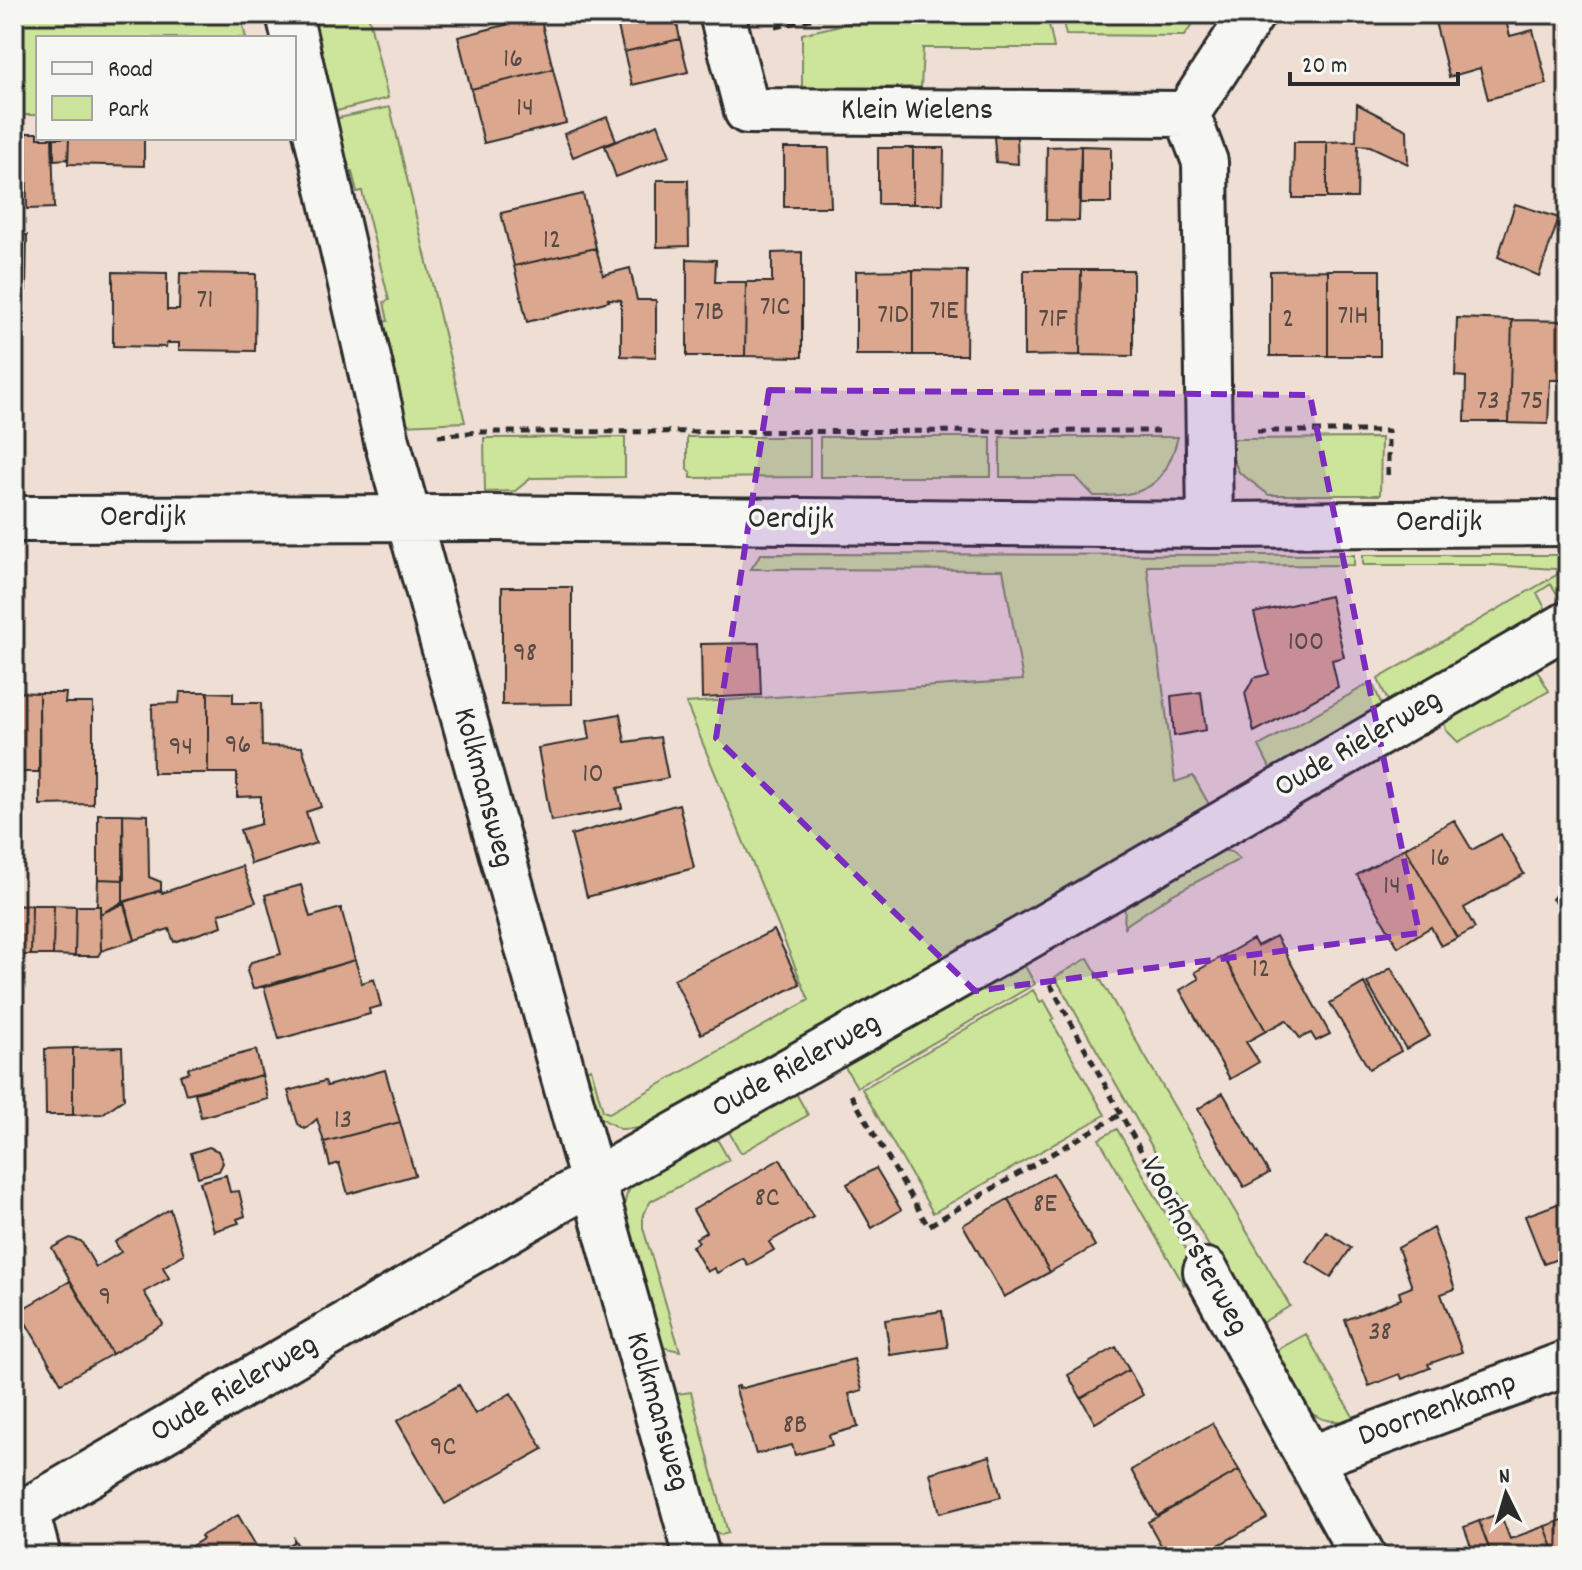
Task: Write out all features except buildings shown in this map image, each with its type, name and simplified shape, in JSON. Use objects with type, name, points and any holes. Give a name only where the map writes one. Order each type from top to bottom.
[{"type":"street","name":"Kolkmansweg","points":[[289,14],[294,36]]},
{"type":"street","name":"Klein Wielens","points":[[722,14],[747,111],[1187,114]]},
{"type":"street","points":[[1210,525],[1205,162],[1187,114],[1252,14]]},
{"type":"street","name":"Kolkmansweg","points":[[296,44],[387,441],[697,1556]]},
{"type":"street","name":"Oerdijk","points":[[14,519],[408,518],[1210,525],[1568,523]]},
{"type":"street","name":"Oude Rielerweg","points":[[38,1556],[20,1514],[1568,624]]},
{"type":"street","name":"Voorhorsterweg","points":[[1206,1271],[1363,1556]]},
{"type":"street","name":"Doornenkamp","points":[[1309,1459],[1568,1363]]},
{"type":"path","name":"Oerdijk","points":[[387,441],[478,432],[1388,431],[1388,484]]},
{"type":"path","name":"Voorhorsterweg","points":[[1025,938],[1206,1271]]},
{"type":"path","points":[[825,1051],[928,1226],[1121,1114]]},
{"type":"highlighted area","points":[[769,390],[1310,395],[1419,933],[975,991],[716,738]]},
{"type":"green space","points":[[14,14],[240,14],[246,36],[36,36],[36,115],[14,115]]},
{"type":"green space","points":[[309,14],[368,14],[388,98],[333,112]]},
{"type":"green space","points":[[887,14],[1047,14],[1054,48],[923,48],[921,87],[802,88],[802,34]]},
{"type":"green space","points":[[1061,14],[1200,14],[1184,36],[1066,35]]},
{"type":"green space","points":[[390,107],[465,422],[404,425],[400,405],[403,404],[383,322],[388,321],[384,302],[389,300],[362,191],[357,192],[352,172],[348,173],[334,119]]},
{"type":"green space","points":[[625,437],[625,477],[531,478],[515,491],[485,492],[484,438]]},
{"type":"green space","points":[[687,437],[810,437],[810,477],[691,478],[687,469]]},
{"type":"green space","points":[[820,437],[991,437],[991,477],[820,477]]},
{"type":"green space","points":[[1000,437],[1178,437],[1166,468],[1150,486],[1127,494],[1094,496],[1076,477],[1000,477]]},
{"type":"green space","points":[[1381,438],[1380,495],[1269,495],[1239,472],[1231,455],[1229,439]]},
{"type":"green space","points":[[761,554],[1354,555],[1354,565],[1147,566],[1175,782],[1193,776],[1211,808],[652,1128],[620,1129],[594,1114],[597,1112],[585,1070],[591,1068],[603,1111],[609,1113],[809,1000],[686,703],[1023,680],[1003,570],[751,569]]},
{"type":"green space","points":[[1363,555],[1568,555],[1568,612],[1551,584],[1537,593],[1549,615],[1390,706],[1378,679],[1558,574],[1556,569],[1491,565],[1363,565]]},
{"type":"green space","points":[[1534,665],[1549,691],[1458,742],[1446,730],[1443,718]]},
{"type":"green space","points":[[1372,682],[1384,710],[1272,772],[1259,746]]},
{"type":"green space","points":[[1215,849],[1232,852],[1240,859],[1173,894],[1124,929],[1125,901]]},
{"type":"green space","points":[[1006,958],[1025,966],[1035,984],[857,1087],[840,1059]]},
{"type":"green space","points":[[1088,958],[1290,1306],[1255,1327],[1055,977]]},
{"type":"green space","points":[[1033,990],[1040,1002],[1044,1000],[1054,1018],[1051,1020],[1105,1115],[933,1213],[862,1089]]},
{"type":"green space","points":[[792,1086],[808,1115],[741,1153],[725,1125]]},
{"type":"green space","points":[[1117,1129],[1198,1270],[1184,1278],[1187,1284],[1184,1285],[1099,1139]]},
{"type":"green space","points":[[713,1132],[729,1160],[651,1201],[643,1214],[643,1228],[680,1351],[656,1346],[622,1213],[627,1194],[637,1176]]},
{"type":"green space","points":[[1306,1334],[1355,1420],[1323,1419],[1311,1413],[1293,1394],[1270,1354]]},
{"type":"green space","points":[[691,1392],[728,1533],[721,1535],[704,1524],[669,1395]]}]
